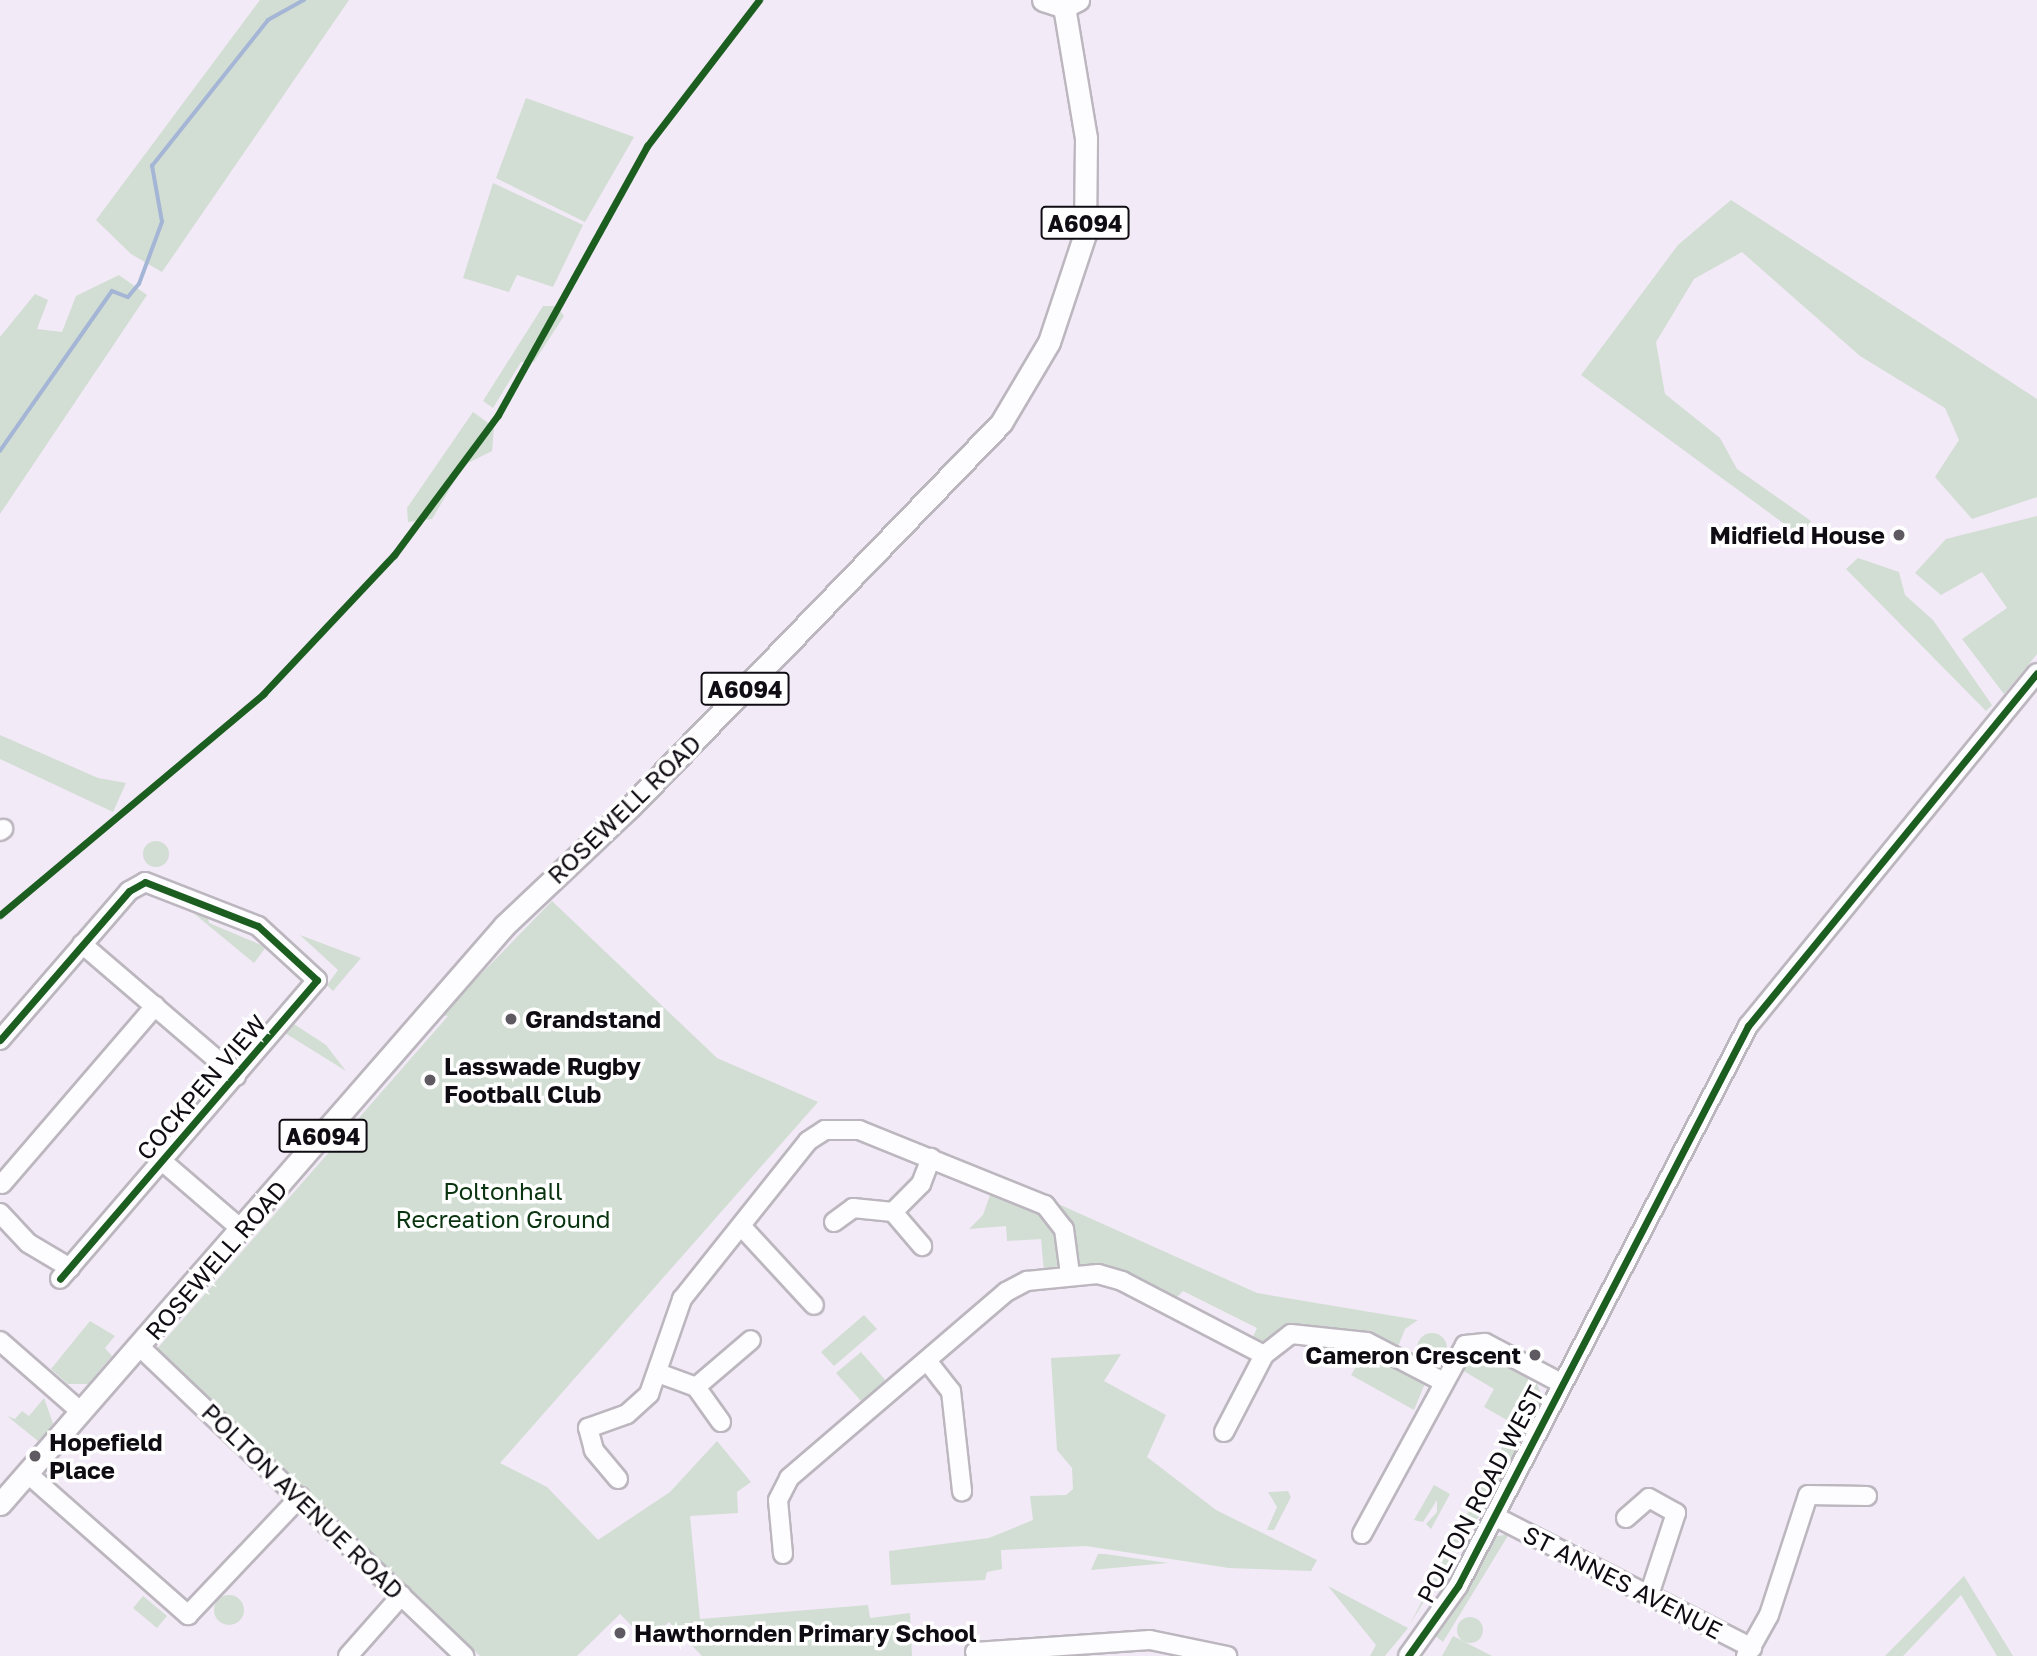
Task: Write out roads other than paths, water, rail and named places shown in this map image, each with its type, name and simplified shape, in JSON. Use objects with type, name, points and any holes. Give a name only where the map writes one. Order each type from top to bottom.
[{"type":"main road","name":"A6094","points":[[1043,0],[1071,3]]},
{"type":"main road","name":"ROSEWELL ROAD","points":[[140,1347],[505,925],[640,796],[1001,423],[1049,342],[1085,234],[1086,138],[1071,3]]},
{"type":"main road","name":"A6094","points":[[0,1504],[140,1347]]},
{"type":"street","name":"POLTON ROAD WEST","points":[[1408,1656],[1458,1586],[1748,1026],[2037,673]]},
{"type":"street","name":"COCKPEN VIEW","points":[[0,1213],[28,1243],[65,1273],[317,980],[258,926],[152,881],[133,887],[82,944]]},
{"type":"street","points":[[3,1031],[82,944],[236,1076]]},
{"type":"street","points":[[2,1184],[155,1006]]},
{"type":"street","points":[[618,1479],[594,1450],[588,1429],[626,1414],[649,1394],[682,1299],[808,1141],[825,1130],[859,1130],[1053,1211],[1064,1229],[1070,1274]]},
{"type":"street","points":[[893,1212],[921,1184],[930,1158]]},
{"type":"street","points":[[162,1161],[241,1229]]},
{"type":"street","points":[[834,1222],[853,1209],[893,1212],[922,1246]]},
{"type":"street","points":[[742,1227],[781,1279],[814,1306]]},
{"type":"street","points":[[783,1554],[778,1500],[789,1478],[928,1362],[1006,1292],[1070,1274],[1122,1281],[1264,1355]]},
{"type":"street","points":[[1224,1432],[1264,1355],[1291,1334],[1346,1337],[1444,1382]]},
{"type":"street","points":[[696,1387],[751,1340]]},
{"type":"street","points":[[0,1341],[81,1412]]},
{"type":"street","points":[[1362,1534],[1461,1350],[1478,1342],[1561,1383]]},
{"type":"street","name":"POLTON AVENUE ROAD","points":[[140,1347],[464,1656]]},
{"type":"street","points":[[928,1362],[951,1391],[962,1490]]},
{"type":"street","points":[[658,1373],[696,1387],[721,1422]]},
{"type":"street","points":[[27,1473],[188,1615],[300,1497]]},
{"type":"street","points":[[1749,1652],[1808,1495],[1867,1496]]},
{"type":"street","points":[[1626,1518],[1649,1498],[1676,1513],[1649,1595]]},
{"type":"street","name":"ST ANNES AVENUE","points":[[1494,1516],[1649,1595],[1749,1652]]},
{"type":"street","points":[[348,1656],[402,1595]]},
{"type":"street","points":[[975,1652],[1150,1640],[1227,1656]]},
{"type":"waterway","points":[[0,451],[112,291],[128,297],[139,284],[162,222],[152,166],[268,20],[304,0]]},
{"type":"place","name":"Midfield House","points":[[1899,535]]},
{"type":"place","name":"Grandstand","points":[[511,1019]]},
{"type":"place","name":"Lasswade Rugby Football Club","points":[[430,1080]]},
{"type":"place","name":"Cameron Crescent","points":[[1535,1355]]},
{"type":"place","name":"Hopefield Place","points":[[35,1456]]},
{"type":"place","name":"Hawthornden Primary School","points":[[620,1633]]},
{"type":"park label","name":"Poltonhall Recreation Ground","points":[[503,1205]]}]
